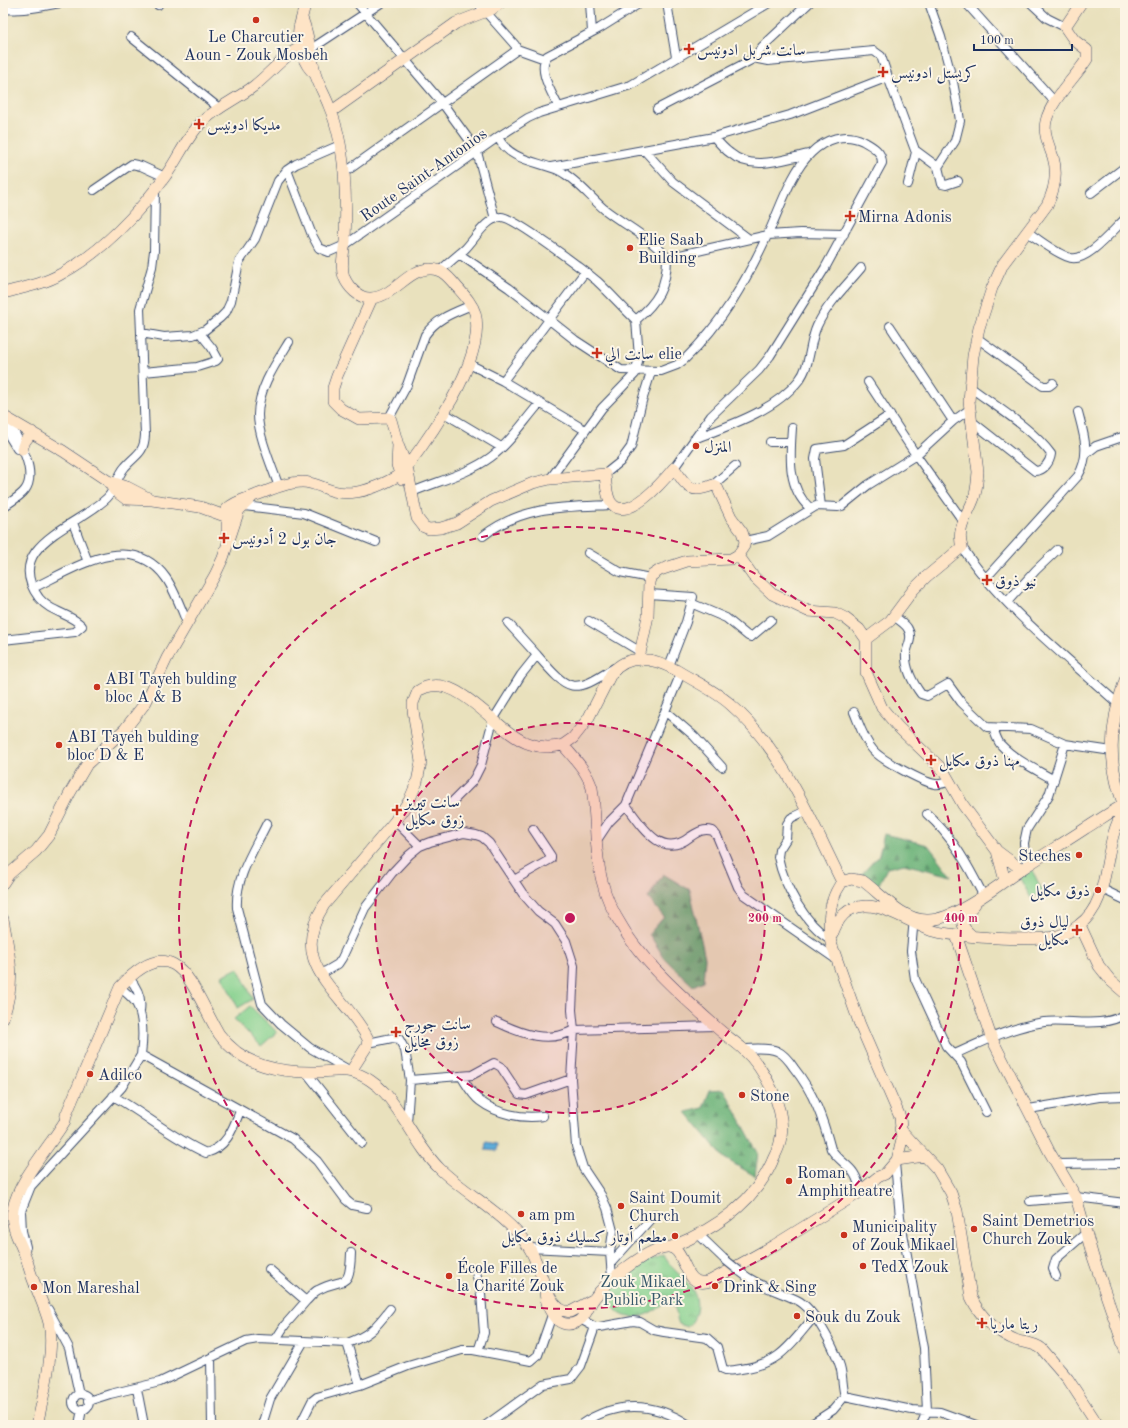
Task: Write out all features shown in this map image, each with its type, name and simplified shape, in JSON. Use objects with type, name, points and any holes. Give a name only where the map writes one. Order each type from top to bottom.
[{"type":"main road","points":[[3,883],[9,874],[36,851],[49,835],[70,793],[87,764],[137,716],[187,623],[215,575],[229,538],[235,512],[253,496],[295,482],[308,483],[338,492],[348,493],[373,488],[384,483],[417,451],[444,413],[462,384],[469,364],[476,322],[472,305],[458,288],[440,271],[430,268],[419,272],[383,295],[372,298],[365,298],[357,293],[345,279],[343,266],[345,245],[344,173],[340,145],[332,111],[315,74],[309,69],[308,48],[299,28],[305,3]]},
{"type":"main road","points":[[332,111],[456,23],[485,12],[500,3]]},
{"type":"main road","points":[[866,639],[894,616],[920,582],[962,547],[960,534],[963,521],[974,498],[978,472],[970,414],[970,387],[977,338],[984,310],[997,276],[1007,258],[1047,205],[1055,184],[1055,165],[1045,128],[1048,116],[1055,102],[1080,71],[1088,56],[1087,50],[1074,40],[1065,27],[1081,3]]},
{"type":"main road","points":[[3,292],[59,275],[74,266],[112,235],[155,190],[196,128],[219,108],[254,86],[279,63],[308,48]]},
{"type":"main road","points":[[372,298],[337,376],[333,388],[333,401],[341,409],[359,419],[389,418],[392,422],[402,466],[412,490],[418,520],[424,527],[435,529],[457,523],[491,501],[518,488],[550,479],[605,474],[608,495],[613,505],[622,507],[641,501],[654,491],[674,468],[689,488],[696,490],[713,485],[717,487],[721,493],[729,514],[742,532],[745,541],[738,555],[727,560],[687,561],[660,570],[650,578],[648,616],[640,655]]},
{"type":"main road","points":[[4,420],[32,432],[118,488],[152,500],[235,512]]},
{"type":"main road","points":[[22,449],[25,441],[32,432]]},
{"type":"main road","points":[[738,555],[753,576],[772,594],[808,611],[839,614],[856,626],[866,639],[866,672],[876,698],[888,716],[933,760],[950,781],[963,805],[997,851],[1005,881]]},
{"type":"main road","points":[[351,1071],[368,1043],[367,1037],[329,987],[321,974],[311,946],[311,932],[317,917],[338,888],[395,821],[409,801],[421,762],[413,710],[413,703],[418,691],[432,686],[453,689],[478,706],[493,720],[529,744],[549,748],[563,745],[573,738],[588,719],[611,674],[617,666],[640,655],[669,666],[713,692],[746,718],[780,764],[842,882]]},
{"type":"main road","points":[[830,939],[836,922],[847,910],[881,903],[900,910],[913,920],[945,934],[1039,939],[1058,936],[1080,925],[1091,914],[1098,902],[1102,889],[1110,841],[1125,807],[1116,779],[1112,751],[1112,734],[1125,680]]},
{"type":"main road","points":[[37,1425],[45,1392],[50,1345],[50,1325],[42,1299],[9,1230],[10,1208],[20,1179],[62,1118],[66,1115],[121,991],[143,966],[160,961],[167,962],[181,969],[191,983],[225,1043],[238,1054],[258,1064],[277,1070],[306,1072],[351,1071],[364,1077],[383,1092],[407,1123],[438,1168],[502,1218],[529,1248],[545,1282],[545,1298],[555,1311],[559,1321],[566,1323],[577,1322],[612,1278],[651,1253],[662,1248],[671,1247],[699,1235],[731,1214],[754,1192],[767,1173],[780,1142],[780,1110],[763,1073],[743,1049],[715,1026],[649,961],[623,929],[609,902],[602,881],[593,797],[589,780],[563,745]]},
{"type":"main road","points":[[913,920],[927,920],[951,913],[982,896],[1024,867],[1100,820],[1125,807]]},
{"type":"main road","points":[[1100,820],[1105,826],[1110,841]]},
{"type":"main road","points":[[997,851],[1024,867]]},
{"type":"main road","points":[[881,903],[863,881],[850,879],[842,882],[834,897],[829,919],[830,939],[860,1025],[900,1116],[895,1148],[891,1159],[881,1174]]},
{"type":"main road","points":[[971,935],[964,928],[964,916],[982,896]]},
{"type":"main road","points":[[834,897],[836,908],[844,913]]},
{"type":"main road","points":[[3,919],[12,971],[8,1002],[3,1018]]},
{"type":"main road","points":[[1080,925],[1099,966],[1111,981],[1125,993]]},
{"type":"main road","points":[[956,935],[968,974],[991,1037],[1057,1164],[1076,1197],[1086,1233],[1125,1350]]},
{"type":"main road","points":[[899,1126],[910,1132],[928,1154],[927,1158],[945,1181],[955,1201],[971,1297],[976,1309],[981,1316],[1005,1334],[1017,1340],[1038,1346],[1042,1349],[1068,1379],[1094,1424]]},
{"type":"main road","points":[[671,1247],[679,1254],[694,1280],[705,1283],[726,1274],[860,1191],[881,1174],[896,1161],[902,1140],[899,1126]]},
{"type":"main road","points":[[896,1161],[927,1158]]},
{"type":"main road","points":[[555,1311],[570,1312],[594,1299]]},
{"type":"street","points":[[3,8],[30,8],[61,3]]},
{"type":"street","points":[[357,3],[443,104],[477,152],[495,219]]},
{"type":"street","points":[[308,48],[367,14],[381,3]]},
{"type":"street","points":[[478,3],[517,49],[545,59]]},
{"type":"street","points":[[590,3],[592,32]]},
{"type":"street","points":[[558,106],[544,71],[545,59],[551,53],[592,32],[640,3]]},
{"type":"street","points":[[667,3],[676,57]]},
{"type":"street","points":[[498,137],[528,118],[558,106],[626,86],[769,3]]},
{"type":"street","points":[[657,109],[757,57],[762,47],[809,3]]},
{"type":"street","points":[[929,3],[941,37],[953,82],[960,121],[955,141],[938,167]]},
{"type":"street","points":[[966,3],[1055,102]]},
{"type":"street","points":[[1031,3],[1047,18],[1065,27]]},
{"type":"street","points":[[131,37],[219,108]]},
{"type":"street","points":[[344,173],[513,54],[517,49]]},
{"type":"street","points":[[757,57],[760,60],[768,61],[874,51],[881,56],[905,127],[916,152],[938,167],[942,184],[946,185],[958,181]]},
{"type":"street","points":[[550,167],[714,138],[790,115],[888,78]]},
{"type":"street","name":"Route Saint-Antonios","points":[[287,170],[319,248],[329,252],[345,245],[498,137],[503,147],[511,153],[550,167],[569,177],[603,208],[658,247],[668,258]]},
{"type":"street","points":[[459,254],[509,288],[549,320],[614,367],[625,371],[661,371],[677,365],[686,359],[710,333],[730,306],[768,235],[791,184],[809,154],[827,141],[845,137],[865,142],[873,147],[882,157],[880,169],[813,288],[766,362],[711,416],[674,468]]},
{"type":"street","points":[[714,138],[730,153],[748,163],[770,162],[809,154]]},
{"type":"street","points":[[141,333],[164,337],[175,337],[200,333],[212,325],[226,312],[231,301],[239,262],[255,239],[278,181],[287,170],[302,161],[340,145]]},
{"type":"street","points":[[645,151],[674,182],[749,239]]},
{"type":"street","points":[[908,184],[916,152]]},
{"type":"street","points":[[94,190],[132,164],[141,166],[165,177]]},
{"type":"street","points":[[1091,193],[1125,167]]},
{"type":"street","points":[[3,640],[70,633],[78,630],[82,626],[75,620],[48,608],[33,588],[28,576],[31,558],[36,550],[46,540],[102,503],[118,488],[123,470],[138,455],[145,442],[140,309],[152,267],[154,252],[155,190]]},
{"type":"street","points":[[440,271],[487,225],[495,219],[502,217],[514,220],[585,272],[636,320],[639,344],[637,370],[632,378],[611,398],[585,430],[550,479]]},
{"type":"street","points":[[1027,232],[1070,257],[1080,258],[1090,252],[1125,219]]},
{"type":"street","points":[[636,320],[653,304],[661,292],[668,258],[768,235],[801,233],[844,234]]},
{"type":"street","points":[[694,439],[754,414],[770,404],[795,384],[805,368],[818,323],[861,268]]},
{"type":"street","points":[[503,381],[585,272]]},
{"type":"street","points":[[389,418],[404,393],[425,335],[430,328],[439,320],[472,305]]},
{"type":"street","points":[[890,326],[954,421]]},
{"type":"street","points":[[143,372],[197,367],[216,361],[216,354],[200,333]]},
{"type":"street","points":[[977,338],[1043,386],[1049,386],[1052,383]]},
{"type":"street","points":[[279,487],[260,426],[258,410],[266,384],[289,342]]},
{"type":"street","points":[[469,364],[503,381],[539,404],[585,430]]},
{"type":"street","points":[[605,474],[620,462],[631,447],[642,401],[651,372]]},
{"type":"street","points":[[868,382],[916,455],[963,521]]},
{"type":"street","points":[[745,541],[768,536],[810,508],[821,506],[842,506],[868,485],[916,455],[954,421],[970,414],[1035,471],[1042,469],[1050,459],[1051,454],[1048,450],[1033,436],[970,387]]},
{"type":"street","points":[[412,490],[464,472],[490,458],[539,404]]},
{"type":"street","points":[[986,578],[1078,476],[1084,466],[1087,453],[1078,412]]},
{"type":"street","points":[[444,413],[501,447]]},
{"type":"street","points":[[821,506],[815,459],[817,449],[844,445],[890,415]]},
{"type":"street","points":[[3,507],[18,496],[28,486],[30,478],[22,449],[4,420]]},
{"type":"street","points":[[4,420],[23,467],[25,476],[18,496]]},
{"type":"street","points":[[792,428],[791,442],[793,479],[799,496],[810,508]]},
{"type":"street","points":[[1087,453],[1096,446],[1125,436]]},
{"type":"street","points":[[770,442],[791,442]]},
{"type":"street","points":[[713,485],[735,466]]},
{"type":"street","points":[[483,536],[516,517],[544,509],[613,505]]},
{"type":"street","points":[[235,512],[304,513],[376,542]]},
{"type":"street","points":[[73,523],[88,562]]},
{"type":"street","points":[[962,547],[986,578],[1008,601],[1118,704]]},
{"type":"street","points":[[1008,601],[1036,570],[1057,550]]},
{"type":"street","points":[[588,553],[620,572],[650,578]]},
{"type":"street","points":[[33,588],[103,556],[117,554],[145,560],[166,578],[187,623]]},
{"type":"street","points":[[649,594],[693,597],[692,604],[669,666]]},
{"type":"street","points":[[692,604],[726,618],[751,637],[771,620]]},
{"type":"street","points":[[894,616],[908,628],[911,639],[906,653],[907,662],[912,679],[921,694],[926,696],[948,684],[961,702],[985,725],[993,728],[1031,729],[1065,744],[1086,749],[1112,751]]},
{"type":"street","points":[[589,621],[640,655]]},
{"type":"street","points":[[508,623],[563,682],[578,687],[590,684],[617,666]]},
{"type":"street","points":[[451,803],[471,783],[478,771],[493,720],[521,675],[537,655]]},
{"type":"street","points":[[597,840],[609,822],[626,806],[681,673]]},
{"type":"street","points":[[666,712],[694,736],[722,767]]},
{"type":"street","points":[[854,712],[865,737],[876,753],[901,769],[934,784],[940,785],[950,781]]},
{"type":"street","points":[[993,728],[999,742],[1003,747],[1054,780]]},
{"type":"street","points":[[1024,867],[1024,844],[1027,829],[1046,801],[1065,744]]},
{"type":"street","points":[[626,806],[652,838],[666,844],[679,844],[703,829],[713,831],[717,836],[738,887],[744,895],[838,960]]},
{"type":"street","points":[[806,811],[791,818],[787,824],[786,839],[779,850],[778,857],[795,900],[805,916],[817,930],[830,939]]},
{"type":"street","points":[[927,814],[940,825],[950,839],[970,869],[982,896]]},
{"type":"street","points":[[395,821],[420,846]]},
{"type":"street","points":[[267,823],[240,877],[236,894],[237,908],[262,1004],[277,1021],[310,1048],[351,1071]]},
{"type":"street","points":[[514,880],[552,856],[532,829]]},
{"type":"street","points":[[321,974],[338,964],[365,908],[392,873],[420,846],[464,833],[482,837],[489,843],[514,880],[538,911],[555,924],[569,949],[575,972],[572,1010],[574,1030],[571,1080],[576,1146],[583,1168],[607,1208],[614,1231],[610,1252],[612,1278]]},
{"type":"street","points":[[1102,889],[1125,900]]},
{"type":"street","points":[[913,920],[911,952],[915,978],[946,1046],[961,1062],[986,1112]]},
{"type":"street","points":[[131,980],[140,996],[140,1016]]},
{"type":"street","points":[[29,1270],[30,1260],[21,1222],[23,1203],[27,1193],[39,1175],[129,1077],[141,1055],[143,1030],[140,1016],[135,1002],[121,991]]},
{"type":"street","points":[[955,1054],[991,1037],[1043,1022],[1096,1022],[1118,1018],[1125,1014]]},
{"type":"street","points":[[497,1022],[518,1032],[542,1037],[556,1037],[574,1030],[715,1026]]},
{"type":"street","points":[[368,1043],[392,1038],[398,1039],[405,1050],[410,1080],[407,1123]]},
{"type":"street","points":[[743,1049],[770,1049],[779,1052],[788,1060],[805,1082],[816,1100],[831,1149],[835,1155],[850,1167],[859,1182],[860,1191]]},
{"type":"street","points":[[141,1055],[293,1139],[317,1161],[346,1200],[352,1205],[367,1208]]},
{"type":"street","points":[[410,1080],[476,1074],[490,1065],[497,1064],[518,1092],[523,1095],[571,1080]]},
{"type":"street","points":[[306,1072],[362,1143]]},
{"type":"street","points":[[461,1076],[480,1101],[497,1110],[519,1116],[542,1116]]},
{"type":"street","points":[[113,1096],[133,1108],[154,1124],[206,1153],[214,1151],[224,1144],[234,1127],[240,1111]]},
{"type":"street","points":[[1029,1109],[1099,1097],[1125,1096]]},
{"type":"street","points":[[896,1161],[896,1181],[902,1225],[924,1348],[927,1411],[921,1425]]},
{"type":"street","points":[[1057,1164],[1125,1164]]},
{"type":"street","points":[[881,1174],[896,1181]]},
{"type":"street","points":[[1030,1201],[1076,1197],[1125,1202]]},
{"type":"street","points":[[611,1263],[655,1214]]},
{"type":"street","points":[[1056,1276],[1052,1269],[1056,1260],[1086,1233]]},
{"type":"street","points":[[699,1235],[750,1281],[798,1300],[814,1317],[836,1355],[845,1396],[833,1410],[810,1425]]},
{"type":"street","points":[[529,1248],[610,1252]]},
{"type":"street","points":[[276,1339],[285,1325],[318,1290],[346,1279],[350,1272],[352,1253]]},
{"type":"street","points":[[269,1269],[306,1302]]},
{"type":"street","points":[[476,1272],[482,1302],[484,1333],[478,1351]]},
{"type":"street","points":[[42,1299],[69,1348],[79,1394]]},
{"type":"street","points":[[88,1401],[160,1382],[246,1341],[276,1339],[347,1343],[361,1338],[375,1328],[390,1309]]},
{"type":"street","points":[[300,1425],[314,1398],[360,1385],[446,1354],[462,1350],[478,1351],[531,1360],[538,1355],[541,1349],[555,1311]]},
{"type":"street","points":[[580,1319],[595,1327],[633,1321],[640,1322],[654,1330],[707,1338],[717,1347],[721,1356],[723,1369],[729,1371],[752,1368],[778,1358],[814,1317]]},
{"type":"street","points":[[486,1425],[543,1384],[571,1379],[581,1366],[595,1327]]},
{"type":"street","points":[[262,1425],[270,1398],[304,1341]]},
{"type":"street","points":[[347,1343],[360,1385]]},
{"type":"street","points":[[211,1358],[212,1425]]},
{"type":"street","points":[[136,1389],[144,1425]]},
{"type":"street","points":[[79,1394],[84,1395],[88,1401]]},
{"type":"street","points":[[79,1394],[74,1399],[74,1404],[77,1408],[82,1409]]},
{"type":"street","points":[[845,1396],[912,1410],[940,1412],[974,1425]]},
{"type":"street","points":[[79,1425],[82,1409],[87,1406],[88,1401]]},
{"type":"street","points":[[580,1425],[603,1412],[621,1407],[634,1406],[666,1413],[689,1425]]},
{"type":"green space","points":[[884,834],[928,845],[952,876],[904,864],[887,868],[878,886],[861,875],[879,855]]},
{"type":"green space","points":[[1032,870],[1043,892],[1031,898],[1019,877]]},
{"type":"green space","points":[[663,874],[690,890],[705,958],[703,981],[693,986],[665,959],[649,934],[664,917],[648,898]]},
{"type":"green space","points":[[238,968],[253,999],[238,1008],[222,976]]},
{"type":"green space","points":[[250,1006],[277,1032],[261,1046],[234,1019]]},
{"type":"green space","points":[[724,1089],[758,1153],[755,1176],[724,1158],[686,1112],[703,1108],[710,1090]]},
{"type":"green space","name":"Zouk Mikael Public Park","points":[[664,1255],[668,1262],[686,1281],[695,1295],[697,1302],[696,1311],[691,1324],[687,1327],[679,1324],[675,1308],[670,1304],[666,1303],[644,1316],[628,1317],[617,1311],[611,1301],[610,1294],[612,1288],[621,1277],[638,1266]]},
{"type":"water","points":[[486,1142],[497,1144],[496,1151],[485,1150]]},
{"type":"water","points":[[655,1276],[660,1278],[662,1283],[660,1288],[655,1290],[650,1288],[648,1283],[650,1278]]},
{"type":"place","name":"Le Charcutier Aoun - Zouk Mosbeh","points":[[256,20]]},
{"type":"place","name":"سانت شربل ادونيس","points":[[689,49]]},
{"type":"place","name":"كريستل ادونيس","points":[[883,72]]},
{"type":"place","name":"مديكا ادونيس","points":[[199,124]]},
{"type":"place","name":"Mirna Adonis","points":[[850,216]]},
{"type":"place","name":"Elie Saab Building","points":[[630,248]]},
{"type":"place","name":"سانت الي elie","points":[[597,353]]},
{"type":"place","name":"المنزل","points":[[696,446]]},
{"type":"place","name":"جان بول 2 أدونيس","points":[[224,538]]},
{"type":"place","name":"نيو ذوق","points":[[987,580]]},
{"type":"place","name":"ABI Tayeh bulding bloc A & B","points":[[97,687]]},
{"type":"place","name":"ABI Tayeh bulding bloc D & E","points":[[59,745]]},
{"type":"place","name":"مهنا ذوق مكايل","points":[[931,760]]},
{"type":"place","name":"سانت تيريز زوق مكايل","points":[[397,810]]},
{"type":"place","name":"Steches","points":[[1079,855]]},
{"type":"place","name":"ذوق مكايل","points":[[1098,890]]},
{"type":"place","name":"ليال ذوق مكايل","points":[[1077,930]]},
{"type":"place","name":"سانت جورج زوق مخايل","points":[[396,1032]]},
{"type":"place","name":"Adilco","points":[[90,1074]]},
{"type":"place","name":"Stone","points":[[742,1095]]},
{"type":"place","name":"Roman Amphitheatre","points":[[789,1181]]},
{"type":"place","name":"Saint Doumit Church","points":[[621,1206]]},
{"type":"place","name":"am pm","points":[[521,1214]]},
{"type":"place","name":"Saint Demetrios Church Zouk","points":[[974,1229]]},
{"type":"place","name":"Municipality of Zouk Mikael","points":[[844,1235]]},
{"type":"place","name":"مطعم أوتار كسليك ذوق مكايل","points":[[675,1236]]},
{"type":"place","name":"TedX Zouk","points":[[863,1266]]},
{"type":"place","name":"École Filles de la Charité Zouk","points":[[449,1276]]},
{"type":"place","name":"Drink & Sing","points":[[715,1286]]},
{"type":"place","name":"Mon Mareshal","points":[[34,1287]]},
{"type":"place","name":"Souk du Zouk","points":[[797,1316]]},
{"type":"place","name":"ريتا ماريا","points":[[982,1323]]}]
